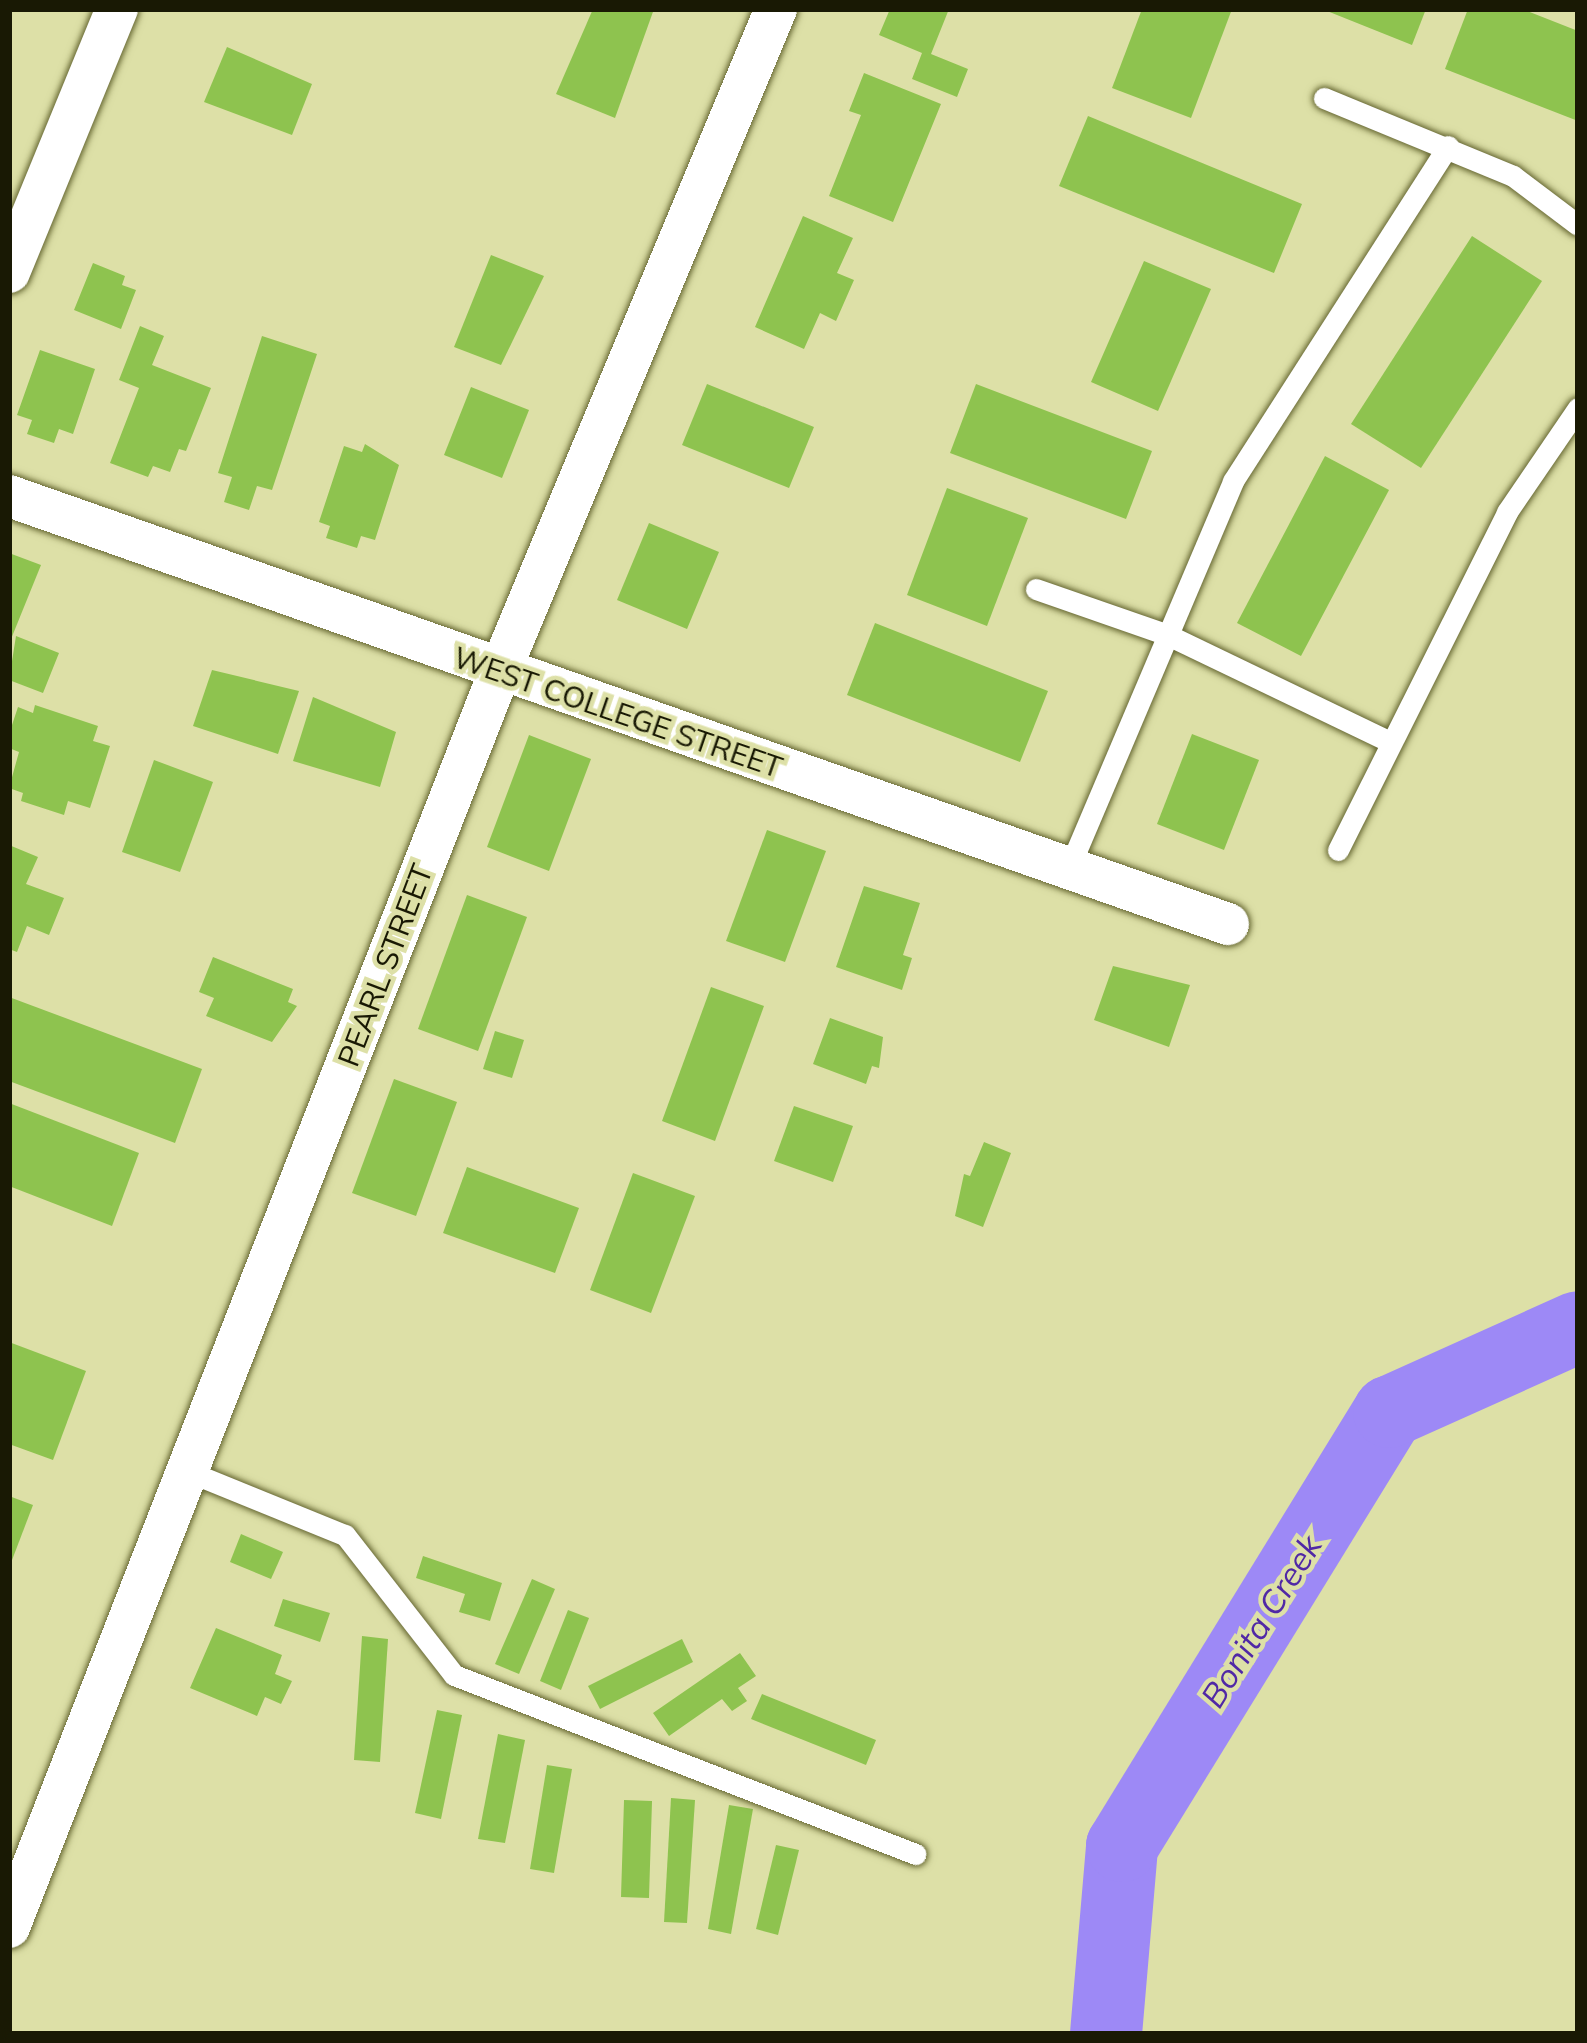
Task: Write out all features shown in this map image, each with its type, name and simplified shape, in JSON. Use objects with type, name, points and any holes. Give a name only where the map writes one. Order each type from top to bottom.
[{"type":"street","points":[[9,272],[117,9]]},
{"type":"street","name":"PEARL STREET","points":[[9,1927],[500,671],[776,9]]},
{"type":"street","name":"WEST COLLEGE STREET","points":[[9,496],[1228,924]]},
{"type":"lane","points":[[1324,98],[1513,176],[1578,224]]},
{"type":"lane","points":[[1070,868],[1233,481],[1448,146]]},
{"type":"lane","points":[[1338,850],[1388,741],[1508,512],[1578,408]]},
{"type":"lane","points":[[1036,589],[1168,635],[1388,741]]},
{"type":"lane","points":[[187,1472],[345,1535],[454,1675],[916,1854]]},
{"type":"building","points":[[593,9],[654,9],[615,118],[556,94]]},
{"type":"building","points":[[890,9],[949,9],[931,54],[968,69],[957,97],[912,79],[922,53],[879,35]]},
{"type":"building","points":[[1142,9],[1232,9],[1191,118],[1112,88]]},
{"type":"building","points":[[1322,9],[1426,9],[1412,45]]},
{"type":"building","points":[[1468,9],[1522,9],[1578,31],[1578,121],[1445,69]]},
{"type":"building","points":[[227,47],[312,84],[292,135],[204,102]]},
{"type":"building","points":[[864,73],[941,104],[893,222],[829,196],[861,115],[849,111]]},
{"type":"building","points":[[1088,116],[1302,204],[1274,273],[1059,186]]},
{"type":"building","points":[[803,216],[853,238],[837,273],[854,280],[836,321],[820,313],[804,349],[755,327]]},
{"type":"building","points":[[1472,236],[1542,281],[1421,468],[1351,424]]},
{"type":"building","points":[[491,255],[544,276],[501,365],[454,347]]},
{"type":"building","points":[[1144,261],[1211,289],[1158,411],[1091,382]]},
{"type":"building","points":[[93,263],[125,276],[122,285],[136,290],[121,329],[74,310]]},
{"type":"building","points":[[140,326],[164,336],[152,365],[211,388],[186,451],[179,449],[170,472],[153,466],[148,477],[110,463],[139,388],[119,380]]},
{"type":"building","points":[[262,336],[317,354],[272,490],[257,486],[249,510],[224,502],[232,477],[218,473]]},
{"type":"building","points":[[40,350],[95,369],[73,434],[59,429],[54,443],[27,434],[32,420],[17,415]]},
{"type":"building","points":[[707,384],[814,427],[789,488],[682,445]]},
{"type":"building","points":[[976,384],[1152,451],[1126,519],[950,453]]},
{"type":"building","points":[[471,387],[529,410],[502,478],[444,455]]},
{"type":"building","points":[[365,444],[399,465],[375,540],[361,536],[357,548],[326,538],[330,526],[319,522],[344,446],[362,452]]},
{"type":"building","points":[[1325,456],[1389,490],[1301,656],[1237,623]]},
{"type":"building","points":[[947,488],[1028,518],[987,626],[907,595]]},
{"type":"building","points":[[649,523],[719,552],[687,629],[617,600]]},
{"type":"building","points":[[9,553],[41,565],[9,644]]},
{"type":"building","points":[[875,623],[1048,691],[1020,762],[847,695]]},
{"type":"building","points":[[16,636],[59,653],[43,693],[9,680]]},
{"type":"building","points":[[212,670],[299,691],[278,754],[193,726]]},
{"type":"building","points":[[313,697],[396,732],[380,787],[293,761]]},
{"type":"building","points":[[35,705],[98,726],[93,741],[110,746],[90,808],[68,801],[64,815],[21,801],[23,793],[9,788],[19,752],[9,748],[9,734],[18,707],[33,713]]},
{"type":"building","points":[[1192,734],[1259,760],[1224,850],[1157,824]]},
{"type":"building","points":[[529,735],[591,759],[549,871],[487,847]]},
{"type":"building","points":[[154,760],[213,782],[180,872],[122,852]]},
{"type":"building","points":[[767,830],[826,851],[785,962],[726,941]]},
{"type":"building","points":[[9,845],[38,857],[26,884],[64,898],[49,935],[27,926],[17,952],[9,949]]},
{"type":"building","points":[[864,886],[920,903],[903,955],[912,958],[902,990],[836,967]]},
{"type":"building","points":[[467,895],[527,917],[478,1051],[418,1029]]},
{"type":"building","points":[[213,957],[293,989],[288,1002],[297,1006],[272,1042],[206,1016],[214,998],[199,992]]},
{"type":"building","points":[[1113,966],[1190,985],[1169,1047],[1094,1020]]},
{"type":"building","points":[[711,987],[764,1006],[715,1141],[662,1121]]},
{"type":"building","points":[[9,997],[202,1069],[175,1143],[9,1081]]},
{"type":"building","points":[[830,1018],[883,1037],[879,1068],[872,1066],[866,1084],[813,1064]]},
{"type":"building","points":[[495,1031],[524,1040],[512,1078],[483,1069]]},
{"type":"building","points":[[394,1079],[457,1102],[416,1216],[352,1193]]},
{"type":"building","points":[[9,1103],[139,1153],[112,1226],[9,1186]]},
{"type":"building","points":[[794,1106],[853,1126],[833,1182],[774,1161]]},
{"type":"building","points":[[984,1142],[1011,1153],[983,1227],[955,1216],[964,1174],[970,1176]]},
{"type":"building","points":[[467,1167],[579,1208],[555,1273],[443,1233]]},
{"type":"building","points":[[633,1173],[695,1196],[651,1313],[590,1290]]},
{"type":"building","points":[[9,1342],[86,1371],[53,1460],[9,1444]]},
{"type":"building","points":[[9,1496],[33,1505],[9,1568]]},
{"type":"building","points":[[241,1534],[283,1552],[271,1579],[230,1562]]},
{"type":"building","points":[[423,1556],[502,1583],[490,1621],[459,1612],[465,1594],[416,1578]]},
{"type":"building","points":[[532,1579],[555,1589],[519,1674],[495,1664]]},
{"type":"building","points":[[283,1599],[330,1613],[320,1642],[274,1626]]},
{"type":"building","points":[[568,1610],[589,1618],[561,1690],[540,1681]]},
{"type":"building","points":[[216,1628],[282,1655],[275,1674],[292,1681],[281,1704],[265,1697],[257,1716],[190,1688]]},
{"type":"building","points":[[362,1636],[388,1639],[380,1762],[354,1760]]},
{"type":"building","points":[[682,1639],[693,1662],[600,1709],[588,1686]]},
{"type":"building","points":[[740,1653],[756,1676],[738,1688],[747,1701],[732,1711],[722,1699],[669,1736],[653,1713]]},
{"type":"building","points":[[762,1694],[876,1740],[866,1765],[751,1719]]},
{"type":"building","points":[[437,1710],[462,1715],[441,1819],[415,1813]]},
{"type":"building","points":[[498,1734],[525,1740],[505,1843],[478,1839]]},
{"type":"building","points":[[547,1765],[572,1769],[554,1873],[530,1869]]},
{"type":"building","points":[[671,1798],[695,1800],[687,1923],[664,1922]]},
{"type":"building","points":[[624,1800],[652,1801],[649,1898],[621,1897]]},
{"type":"building","points":[[729,1805],[753,1809],[731,1934],[708,1929]]},
{"type":"building","points":[[776,1845],[799,1850],[778,1935],[756,1929]]},
{"type":"waterway","name":"Bonita Creek","points":[[1106,2034],[1122,1846],[1389,1412],[1578,1327]]}]
